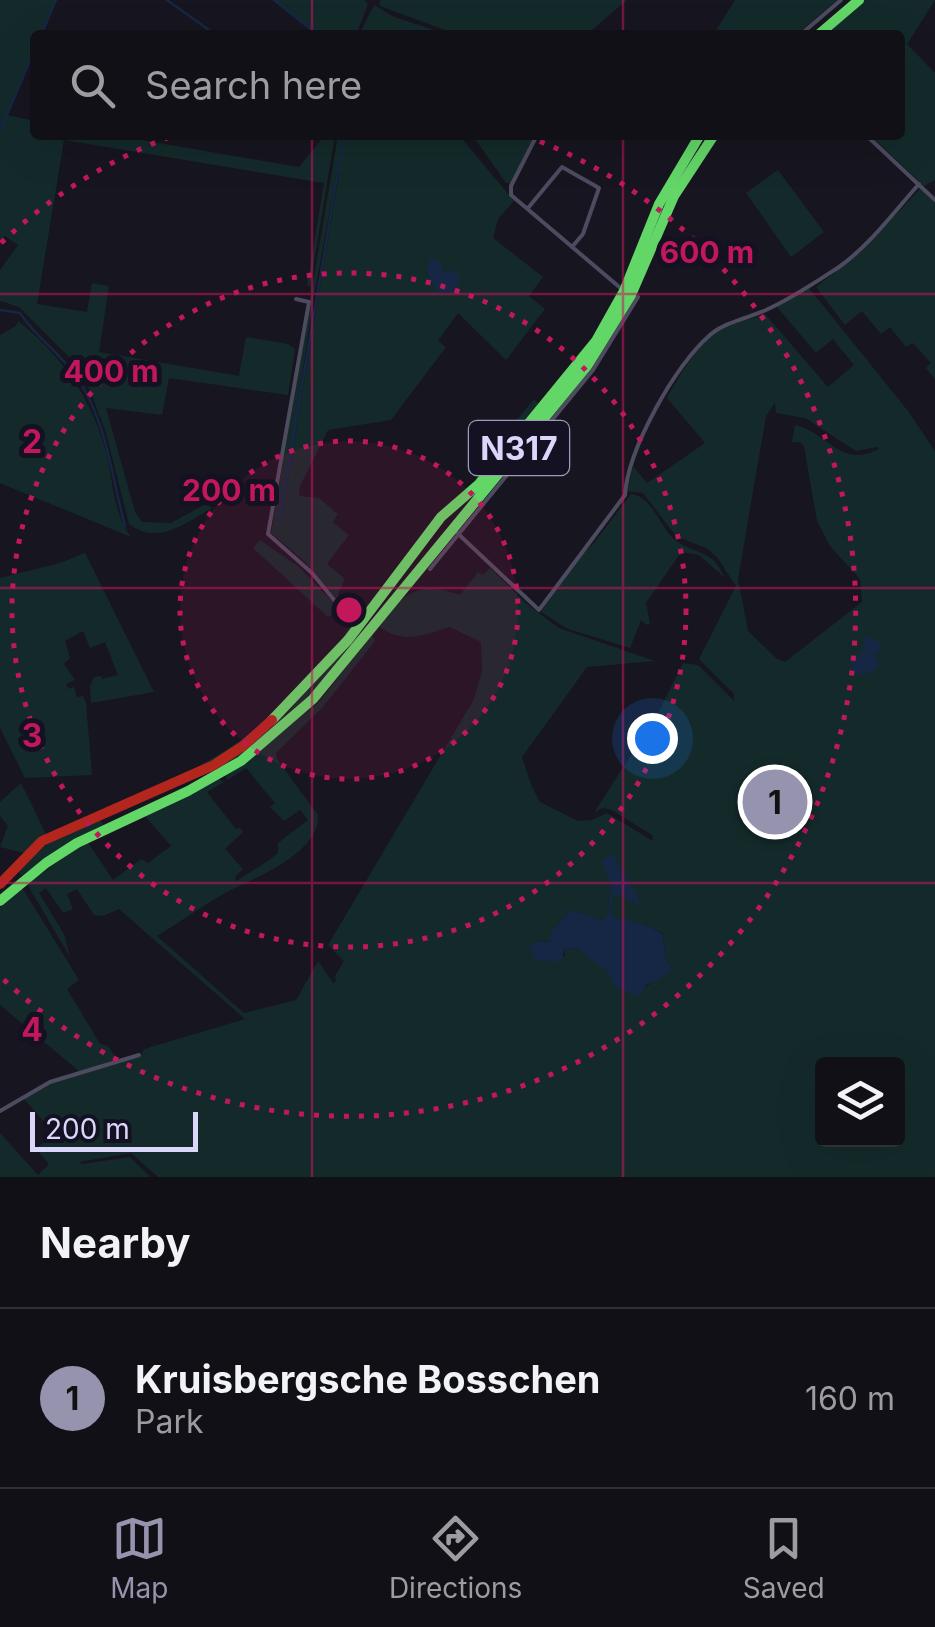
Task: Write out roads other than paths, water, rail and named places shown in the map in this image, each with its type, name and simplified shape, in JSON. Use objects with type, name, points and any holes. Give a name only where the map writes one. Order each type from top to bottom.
[{"type":"main road","points":[[824,30],[859,0]]},
{"type":"main road","points":[[657,221],[670,181],[697,140]]},
{"type":"main road","name":"N317","points":[[0,901],[106,821],[188,791],[292,720],[366,624],[417,566],[456,532],[603,350],[630,294],[657,221],[711,140]]},
{"type":"main road","points":[[417,566],[442,516],[480,484],[630,294]]},
{"type":"main road","points":[[0,884],[42,841],[106,821]]},
{"type":"street","points":[[806,30],[841,0]]},
{"type":"street","points":[[535,140],[510,190],[630,294]]},
{"type":"street","points":[[871,140],[935,200]]},
{"type":"street","points":[[528,208],[562,167],[599,188],[584,234],[572,247]]},
{"type":"street","points":[[456,532],[539,610],[619,504],[632,462],[662,400],[711,333],[769,309],[843,264],[919,184]]},
{"type":"street","points":[[296,300],[309,302],[268,534],[312,573],[335,600],[366,624]]},
{"type":"street","points":[[12,870],[22,882]]},
{"type":"street","points":[[0,1111],[50,1082],[138,1055]]},
{"type":"water","points":[[342,140],[344,140],[278,537]]},
{"type":"water","points":[[431,259],[439,260],[443,273],[451,270],[459,274],[459,283],[451,293],[438,292],[429,277],[427,266]]},
{"type":"water","points":[[865,636],[882,643],[878,653],[873,654],[878,659],[877,668],[858,674],[852,671],[850,657],[853,653],[855,659],[862,652],[870,654],[862,649]]},
{"type":"water","points":[[613,855],[639,904],[614,893],[601,860]]},
{"type":"water","points":[[572,910],[601,920],[614,915],[615,919],[634,921],[658,931],[663,935],[666,959],[672,970],[634,996],[614,987],[609,972],[576,948],[564,949],[562,962],[536,960],[529,946],[549,942],[552,930]]},
{"type":"waterway","points":[[43,30],[56,0]]},
{"type":"waterway","points":[[167,0],[209,30]]},
{"type":"waterway","points":[[274,0],[312,30]]},
{"type":"waterway","points":[[0,131],[30,61]]},
{"type":"waterway","points":[[0,310],[20,313],[66,363],[83,388],[100,425],[125,526]]},
{"type":"waterway","points":[[610,915],[612,888]]},
{"type":"place","name":"Kruisbergsche Bosschen","points":[[775,802]]}]
